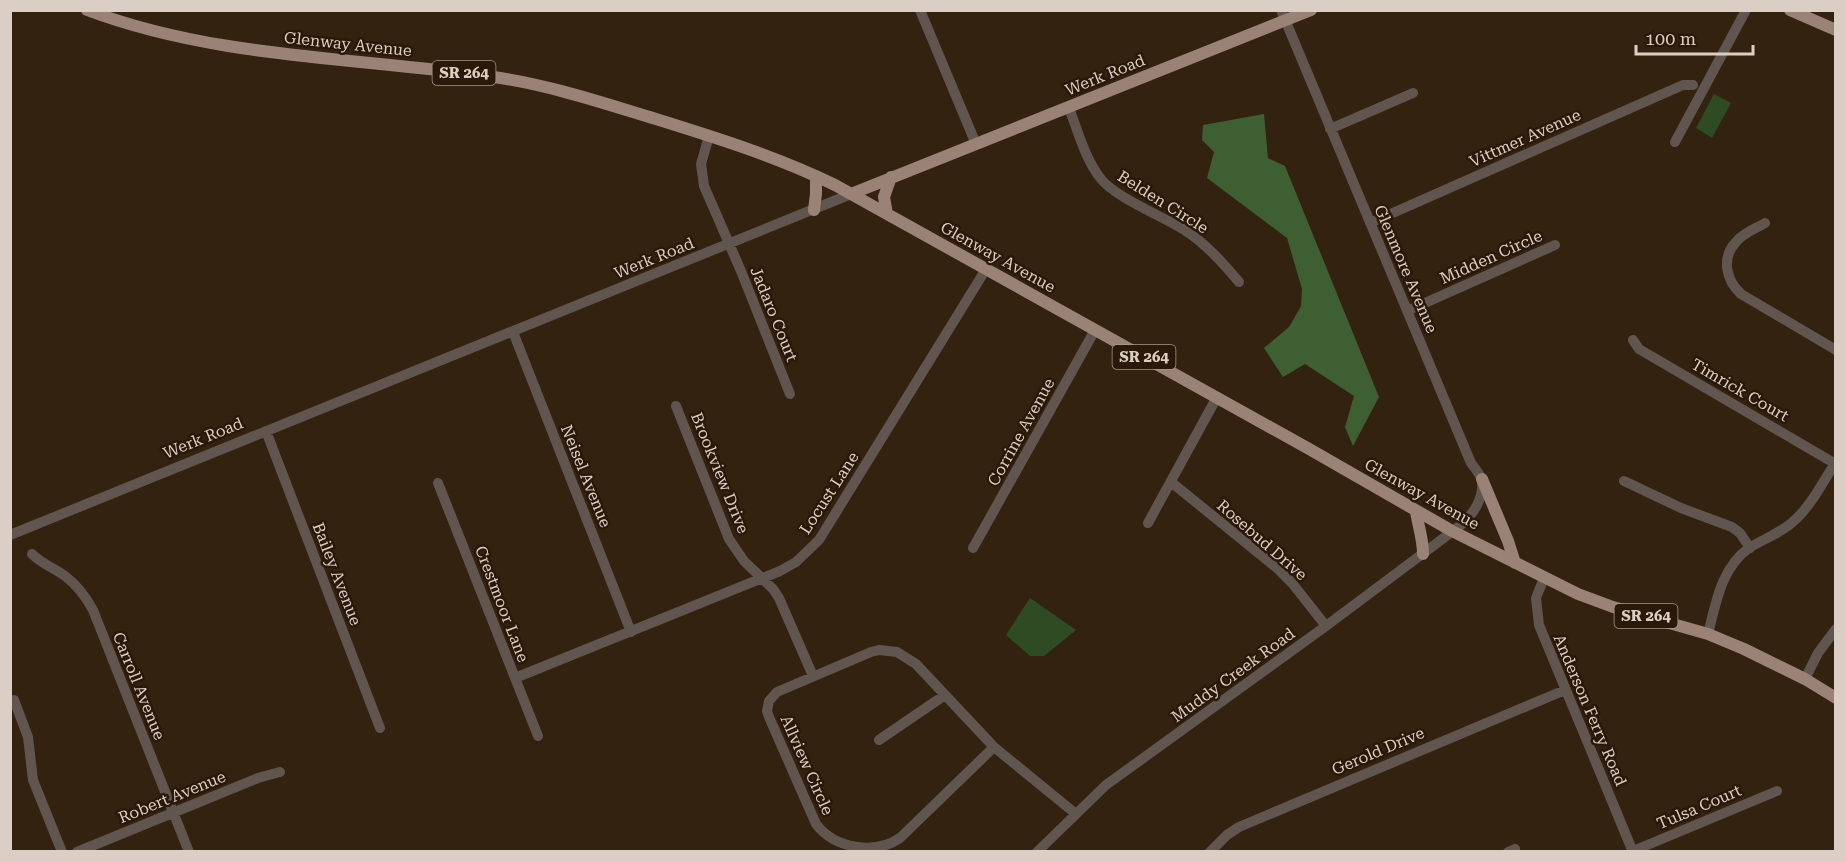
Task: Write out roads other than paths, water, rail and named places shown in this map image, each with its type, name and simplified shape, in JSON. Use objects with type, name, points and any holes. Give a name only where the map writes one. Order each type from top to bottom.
[{"type":"main road","name":"Glenway Avenue","points":[[87,10],[146,30],[219,45],[263,52],[461,73],[537,85],[576,94],[785,162],[851,194],[1217,397],[1452,531],[1544,578],[1612,607],[1707,634],[1744,649],[1805,678],[1836,698]]},
{"type":"main road","name":"Werk Road","points":[[851,194],[1069,108],[1283,16],[1311,10]]},
{"type":"main road","points":[[1790,10],[1836,30]]},
{"type":"main road","points":[[814,210],[816,176]]},
{"type":"main road","points":[[887,214],[884,197],[891,177]]},
{"type":"main road","points":[[1482,479],[1515,563]]},
{"type":"main road","points":[[1416,511],[1423,538],[1423,554]]},
{"type":"street","points":[[920,10],[976,144]]},
{"type":"street","points":[[1675,142],[1746,10]]},
{"type":"street","name":"Glenmore Avenue","points":[[1283,16],[1472,463],[1482,479]]},
{"type":"street","name":"Vittmer Avenue","points":[[1370,224],[1683,85],[1694,85]]},
{"type":"street","points":[[1330,129],[1413,93]]},
{"type":"street","name":"Belden Circle","points":[[1069,108],[1090,160],[1100,178],[1108,186],[1193,236],[1214,253],[1239,282]]},
{"type":"street","name":"Jadaro Court","points":[[709,136],[701,164],[702,180],[790,394]]},
{"type":"street","name":"Werk Road","points":[[10,535],[851,194]]},
{"type":"street","points":[[1765,223],[1742,236],[1732,248],[1727,261],[1727,269],[1732,283],[1741,294],[1836,350]]},
{"type":"street","name":"Midden Circle","points":[[1407,311],[1555,245]]},
{"type":"street","name":"Locust Lane","points":[[515,678],[780,572],[796,562],[819,540],[986,269]]},
{"type":"street","name":"Corrine Avenue","points":[[973,548],[1095,330]]},
{"type":"street","name":"Neisel Avenue","points":[[513,332],[631,632]]},
{"type":"street","name":"Timrick Court","points":[[1633,340],[1639,349],[1835,463]]},
{"type":"street","points":[[1148,523],[1217,397]]},
{"type":"street","name":"Brookview Drive","points":[[676,406],[729,538],[744,561],[773,589],[779,598],[813,676]]},
{"type":"street","name":"Bailey Avenue","points":[[266,431],[380,728]]},
{"type":"street","points":[[1707,634],[1719,589],[1734,563],[1750,548],[1778,534],[1798,517],[1835,463]]},
{"type":"street","points":[[1452,531],[1466,521],[1474,510],[1480,494],[1482,479]]},
{"type":"street","points":[[1624,481],[1681,508],[1732,527],[1740,532],[1750,548]]},
{"type":"street","name":"Rosebud Drive","points":[[1171,482],[1277,568],[1326,626]]},
{"type":"street","name":"Crestmoor Lane","points":[[438,483],[538,736]]},
{"type":"street","name":"Muddy Creek Road","points":[[1037,852],[1106,785],[1326,626],[1452,531]]},
{"type":"street","name":"Carroll Avenue","points":[[32,554],[40,563],[73,583],[88,600],[189,852]]},
{"type":"street","name":"Anderson Ferry Road","points":[[1544,578],[1536,598],[1539,625],[1633,851]]},
{"type":"street","points":[[1805,678],[1818,653],[1836,629]]},
{"type":"street","name":"Allview Circle","points":[[994,747],[895,842],[879,847],[867,847],[837,842],[822,832],[816,824],[767,711],[769,701],[777,692],[871,652],[889,650],[906,656],[916,664],[994,747],[1076,814]]},
{"type":"street","name":"Gerold Drive","points":[[1210,852],[1239,827],[1565,690]]},
{"type":"street","points":[[879,740],[945,695]]},
{"type":"street","points":[[14,700],[28,737],[33,780],[62,852]]},
{"type":"street","name":"Robert Avenue","points":[[77,852],[258,778],[280,772]]},
{"type":"street","name":"Tulsa Court","points":[[1633,851],[1777,791]]}]
